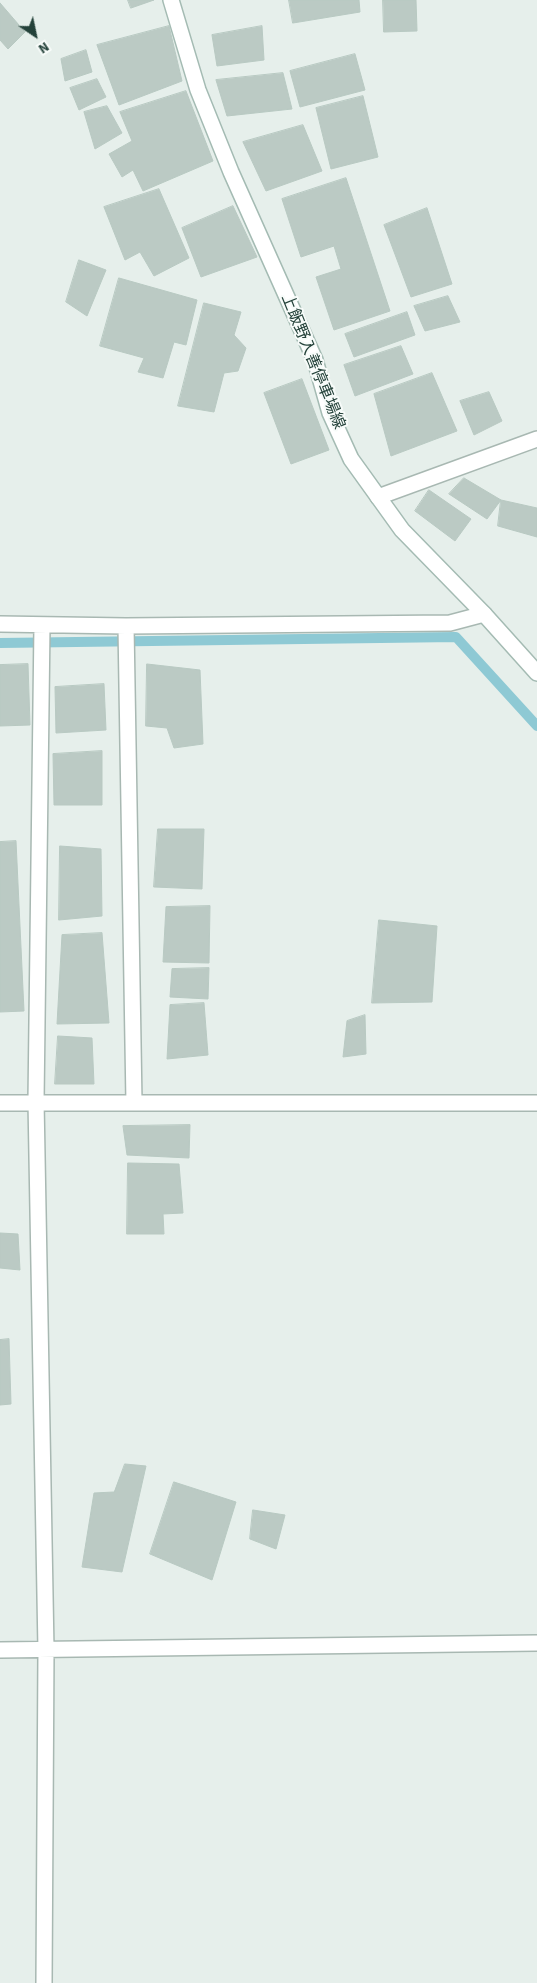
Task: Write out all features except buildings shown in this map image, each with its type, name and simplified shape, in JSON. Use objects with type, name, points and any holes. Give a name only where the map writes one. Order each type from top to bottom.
[{"type":"street","name":"上飯野入善停車場線","points":[[171,0],[198,90],[230,172],[314,360],[330,413],[351,459],[402,530],[484,614],[537,673]]},
{"type":"street","points":[[378,497],[537,439]]},
{"type":"street","points":[[0,624],[126,626],[450,623],[484,614]]},
{"type":"street","points":[[42,625],[36,1101],[46,1650],[44,1983]]},
{"type":"street","points":[[126,626],[134,1103]]},
{"type":"street","points":[[0,1103],[36,1101],[134,1103],[537,1103]]},
{"type":"street","points":[[0,1650],[537,1643]]},
{"type":"waterway","points":[[0,643],[456,637],[537,726]]}]
